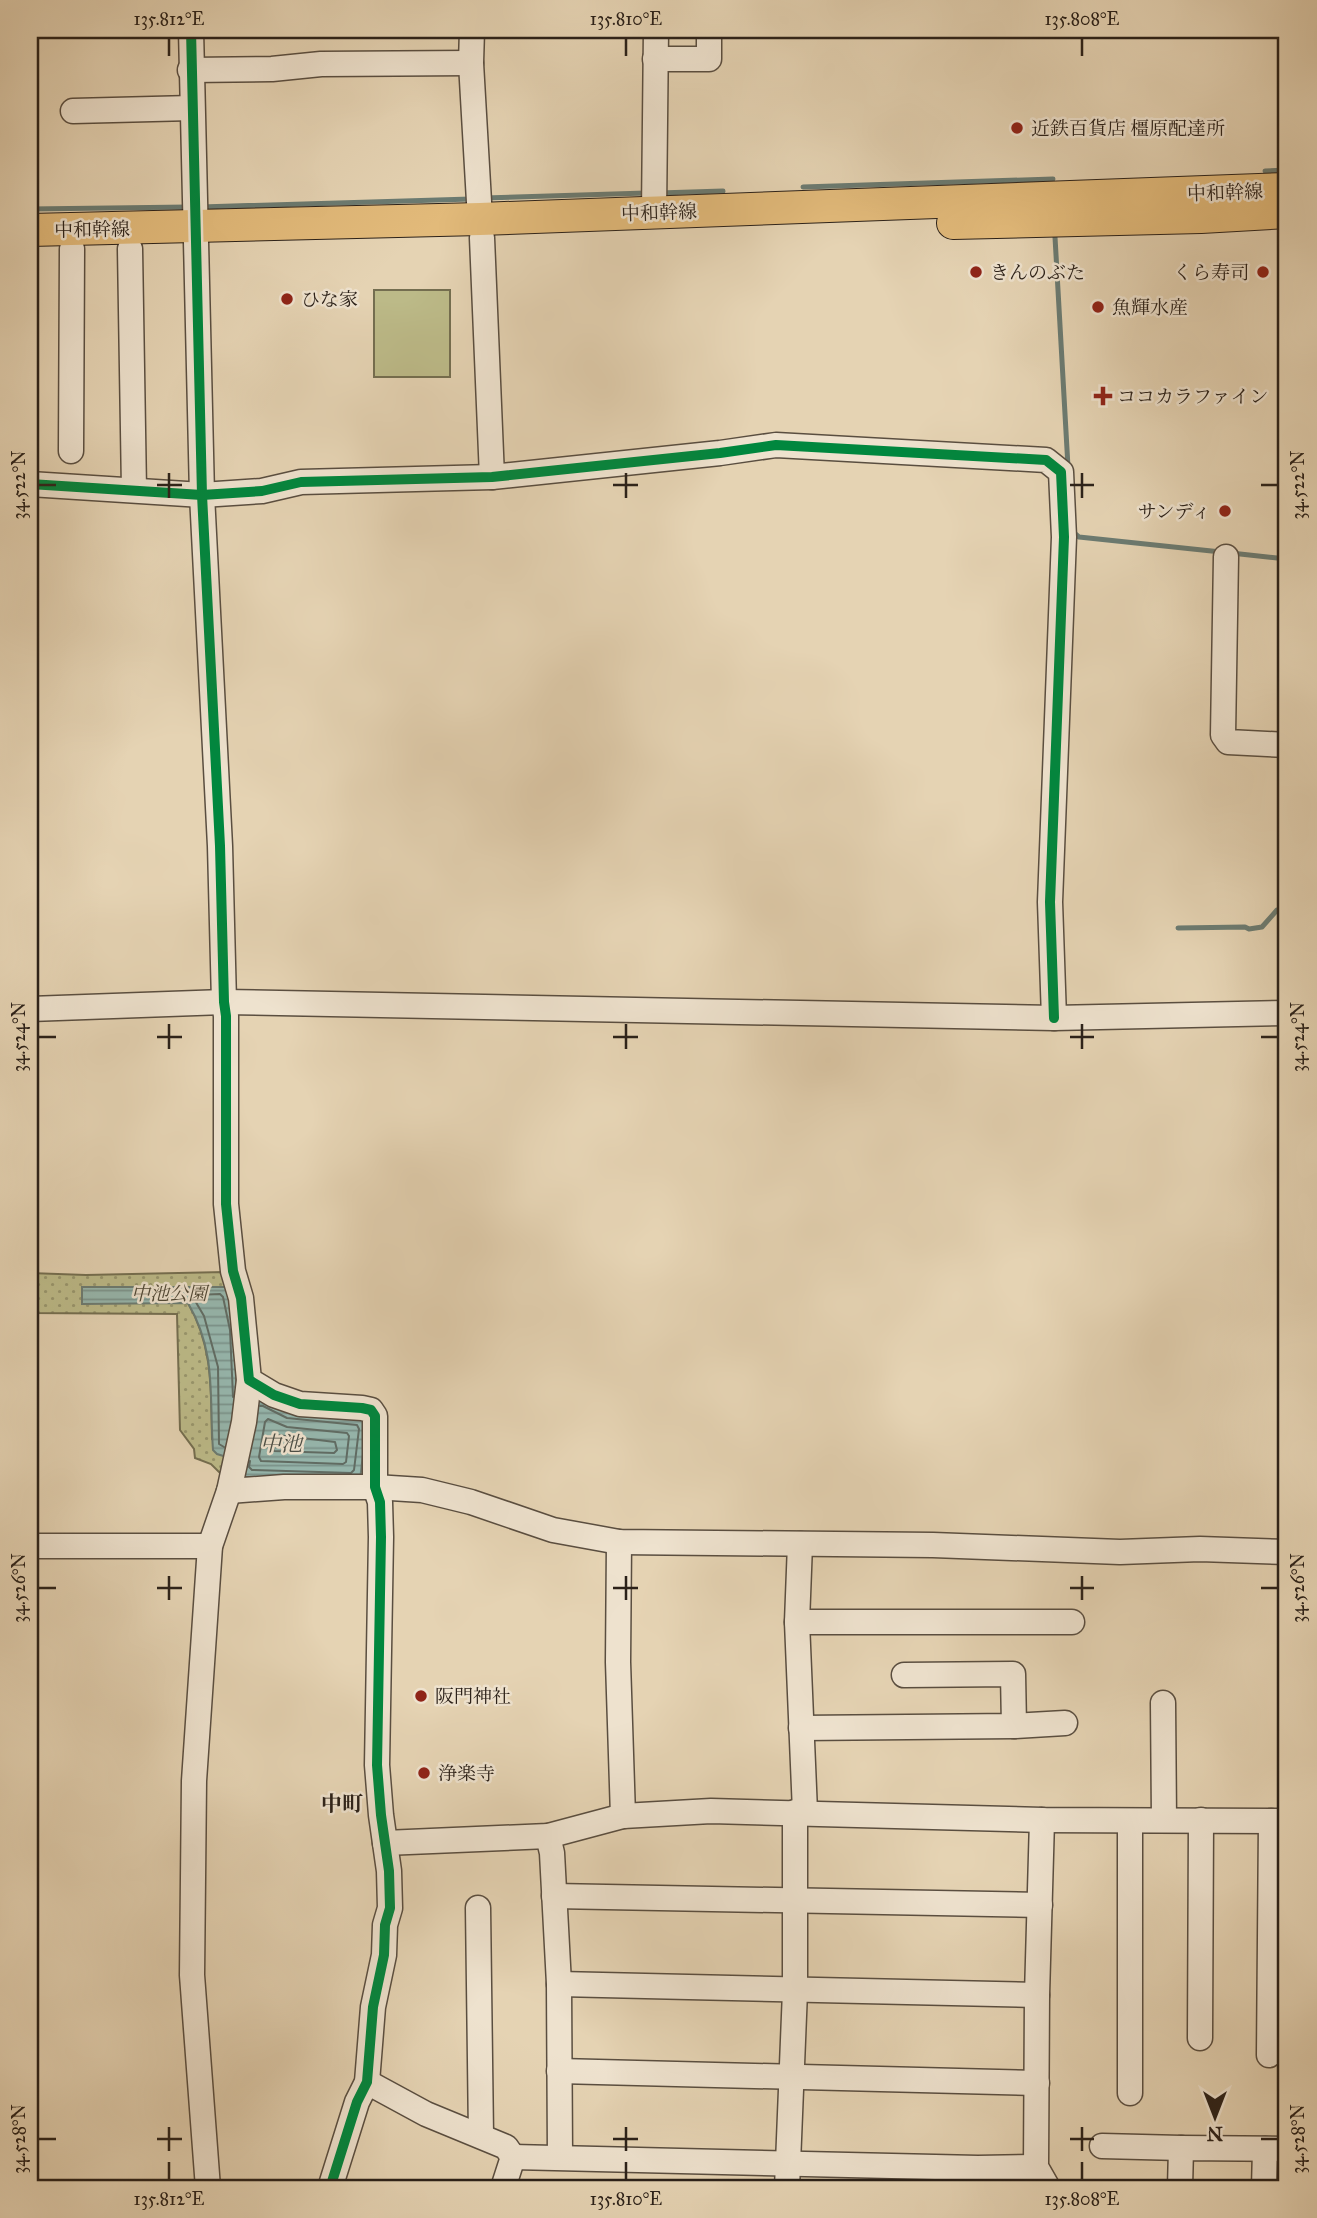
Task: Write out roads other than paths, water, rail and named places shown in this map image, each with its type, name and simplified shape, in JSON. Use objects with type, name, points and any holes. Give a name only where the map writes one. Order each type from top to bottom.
[{"type":"main road","name":"中和幹線","points":[[480,214],[654,199],[1287,189]]},
{"type":"main road","name":"中和幹線","points":[[30,230],[480,214],[1201,217],[1287,212]]},
{"type":"main road","name":"中和幹線","points":[[30,249],[131,249],[196,222]]},
{"type":"street","points":[[191,30],[202,495],[219,820],[223,1002],[226,1016],[226,1204],[233,1271],[241,1298],[249,1380],[244,1422],[229,1492],[210,1546],[194,1782],[192,1975],[208,2188]]},
{"type":"street","points":[[472,30],[471,63],[492,477]]},
{"type":"street","points":[[654,199],[656,30]]},
{"type":"street","points":[[655,59],[709,59],[709,30]]},
{"type":"street","points":[[190,70],[272,69],[321,64],[471,63]]},
{"type":"street","points":[[73,111],[192,108]]},
{"type":"street","points":[[71,451],[72,249]]},
{"type":"street","points":[[131,249],[134,490]]},
{"type":"street","points":[[30,484],[202,495],[262,492],[301,482],[492,477],[776,445],[1046,460],[1061,472],[1064,537],[1050,902],[1054,1018]]},
{"type":"street","points":[[1226,557],[1223,735],[1227,742],[1287,745]]},
{"type":"street","points":[[30,1009],[223,1002],[1054,1018],[1287,1013]]},
{"type":"street","points":[[249,1380],[274,1395],[300,1404],[371,1410],[375,1416],[375,1486],[380,1502],[381,1537],[377,1765],[389,1871],[390,1908],[373,2007],[367,2082],[357,2102],[330,2188]]},
{"type":"street","points":[[229,1492],[284,1487],[375,1486],[422,1490],[471,1502],[552,1530],[619,1542],[1120,1552],[1200,1549],[1287,1552]]},
{"type":"street","points":[[619,1542],[618,1662],[623,1816]]},
{"type":"street","points":[[787,2176],[795,1991],[794,1902],[800,1812],[801,1728],[797,1622],[800,1544]]},
{"type":"street","points":[[30,1545],[210,1546]]},
{"type":"street","points":[[797,1622],[1072,1622]]},
{"type":"street","points":[[904,1675],[1013,1674],[1014,1726]]},
{"type":"street","points":[[1163,1703],[1164,1820]]},
{"type":"street","points":[[801,1728],[1065,1723]]},
{"type":"street","points":[[385,1843],[548,1836],[623,1816],[711,1811],[1042,1820],[1279,1821],[1269,2054]]},
{"type":"street","points":[[513,2157],[561,2157],[787,2176],[1042,2177],[1037,2083],[1037,1995],[1042,1820]]},
{"type":"street","points":[[1200,2038],[1201,1820]]},
{"type":"street","points":[[1130,1821],[1130,2093]]},
{"type":"street","points":[[548,1836],[552,1853],[559,1984],[561,2157]]},
{"type":"street","points":[[554,1896],[1040,1905]]},
{"type":"street","points":[[478,1908],[481,2136]]},
{"type":"street","points":[[559,1984],[1037,1995]]},
{"type":"street","points":[[559,2071],[1037,2083]]},
{"type":"street","points":[[367,2082],[426,2114],[506,2147],[513,2157]]},
{"type":"street","points":[[1102,2146],[1276,2149],[1264,2188]]},
{"type":"street","points":[[1180,2188],[1181,2148]]},
{"type":"street","points":[[503,2188],[513,2157]]},
{"type":"water","points":[[82,1287],[228,1287],[241,1386],[230,1458],[213,1450],[208,1357],[204,1339],[188,1303],[82,1304]]},
{"type":"water","name":"中池","points":[[258,1395],[362,1418],[366,1428],[360,1480],[241,1477]]},
{"type":"waterway","points":[[1265,171],[1287,170]]},
{"type":"waterway","points":[[803,187],[1053,179]]},
{"type":"waterway","points":[[659,193],[723,191]]},
{"type":"waterway","points":[[484,198],[646,193]]},
{"type":"waterway","points":[[201,207],[471,199]]},
{"type":"waterway","points":[[30,209],[188,207]]},
{"type":"waterway","points":[[1055,237],[1068,467]]},
{"type":"waterway","points":[[1073,532],[1079,537],[1221,552]]},
{"type":"waterway","points":[[1231,553],[1287,559]]},
{"type":"waterway","points":[[1178,928],[1262,927],[1277,910],[1287,909]]},
{"type":"place","name":"近鉄百貨店 橿原配達所","points":[[1017,128]]},
{"type":"place","name":"きんのぶた","points":[[976,272]]},
{"type":"place","name":"くら寿司","points":[[1263,272]]},
{"type":"place","name":"ひな家","points":[[287,299]]},
{"type":"place","name":"魚輝水産","points":[[1098,307]]},
{"type":"place","name":"ココカラファイン","points":[[1103,396]]},
{"type":"place","name":"サンディ","points":[[1225,511]]},
{"type":"place","name":"阪門神社","points":[[421,1696]]},
{"type":"place","name":"浄楽寺","points":[[424,1773]]},
{"type":"district","name":"中町","points":[[342,1804]]},
{"type":"park label","name":"中池公園","points":[[169,1293]]}]
